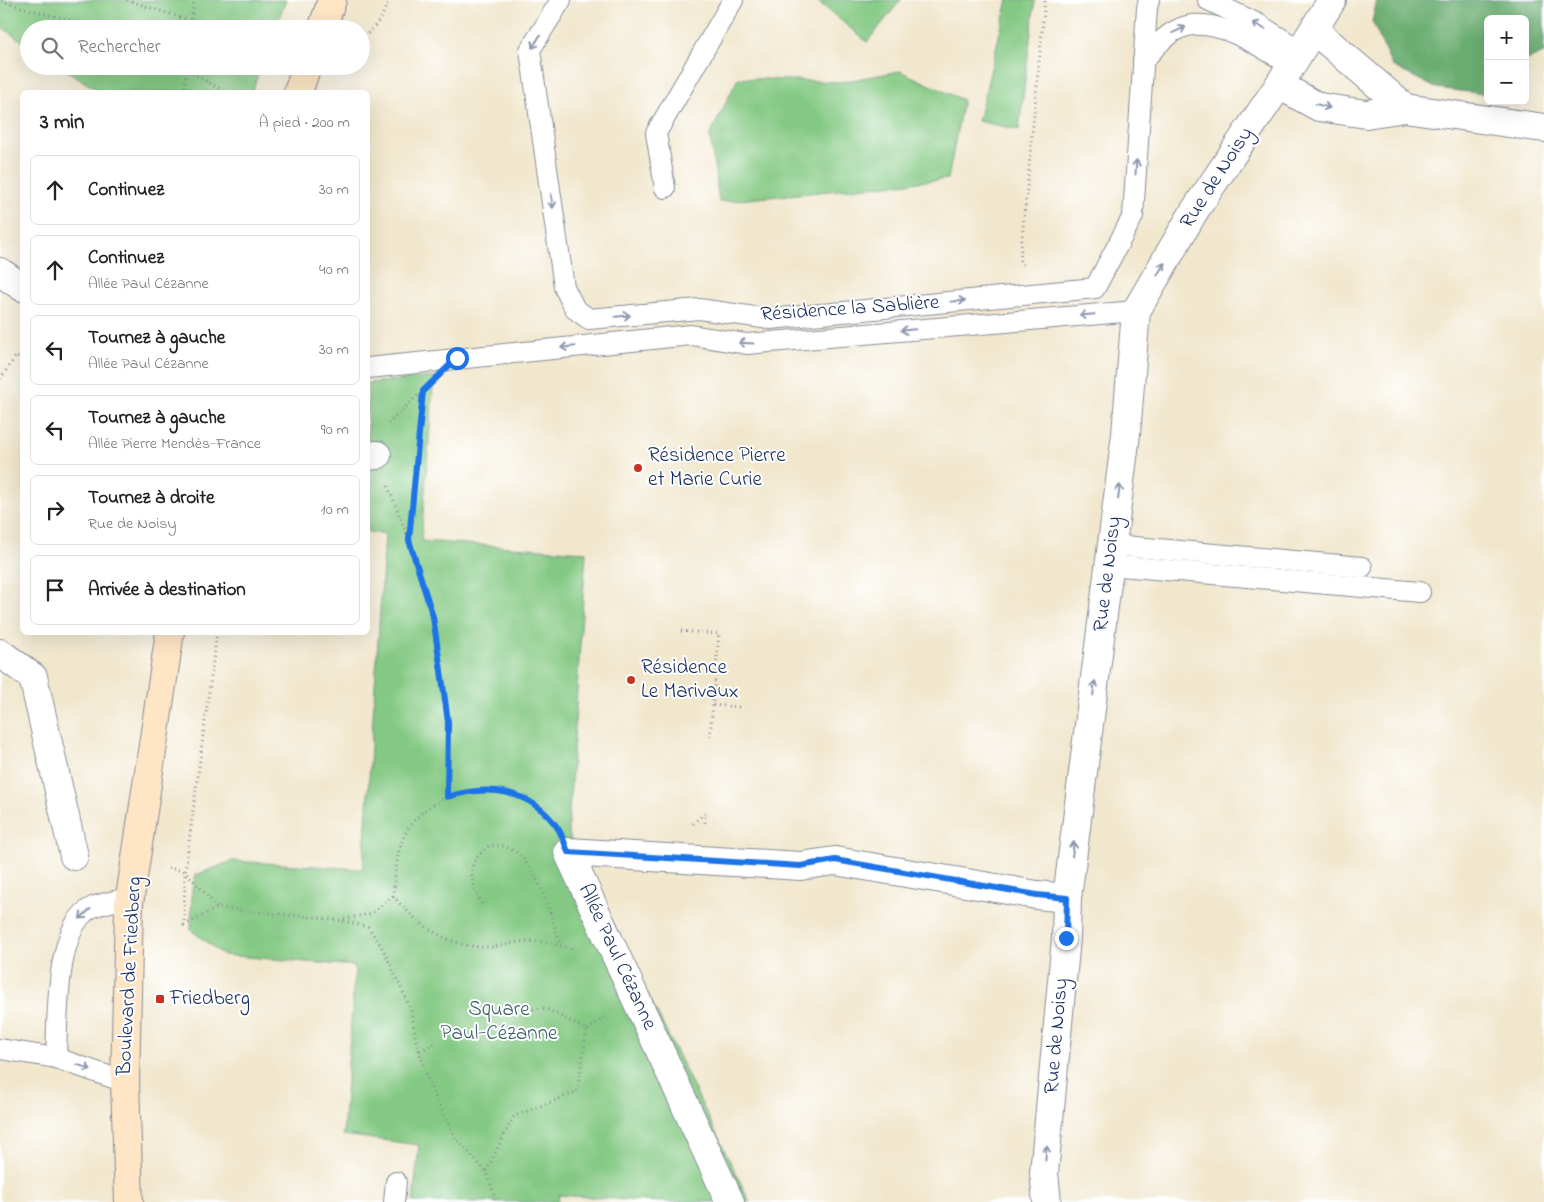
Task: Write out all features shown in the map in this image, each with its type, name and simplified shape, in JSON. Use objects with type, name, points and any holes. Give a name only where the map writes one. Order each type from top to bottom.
[{"type":"main road","points":[[325,20],[332,0]]},
{"type":"main road","points":[[299,90],[304,75]]},
{"type":"main road","name":"Boulevard de Friedberg","points":[[130,1202],[125,1082],[130,898],[170,635]]},
{"type":"street","name":"Rue de Noisy","points":[[1047,1202],[1044,1173],[1066,938],[1067,898],[1126,434],[1136,311],[1195,210],[1297,58],[1332,0]]},
{"type":"street","points":[[1297,58],[1319,107],[1366,114],[1405,108]]},
{"type":"street","points":[[1297,58],[1405,108],[1544,128]]},
{"type":"street","points":[[0,272],[20,286]]},
{"type":"street","points":[[0,653],[33,677],[74,856]]},
{"type":"street","points":[[568,852],[800,866],[835,860],[1037,895],[1067,898]]},
{"type":"street","name":"Allée Paul Cézanne","points":[[568,852],[730,1202]]},
{"type":"lane","name":"Résidence la Sablière","points":[[561,0],[530,50],[564,287],[575,309],[589,319],[699,309],[770,319],[1095,288],[1133,216],[1149,0]]},
{"type":"lane","points":[[665,188],[656,133],[732,0]]},
{"type":"lane","points":[[1208,0],[1258,24],[1297,58]]},
{"type":"lane","points":[[1143,61],[1160,42],[1181,27],[1205,24],[1297,58]]},
{"type":"lane","points":[[370,368],[690,335],[747,344],[1136,311]]},
{"type":"lane","points":[[1111,555],[1362,566]]},
{"type":"lane","points":[[1111,555],[1420,592]]},
{"type":"lane","points":[[56,1058],[60,968],[77,922],[92,908],[130,898]]},
{"type":"lane","points":[[0,1049],[56,1058],[125,1082]]},
{"type":"lane","points":[[394,1202],[396,1182]]},
{"type":"path","points":[[2,0],[6,3],[69,20]]},
{"type":"path","points":[[128,0],[187,20]]},
{"type":"path","points":[[190,20],[194,0]]},
{"type":"path","points":[[370,32],[380,20],[389,0]]},
{"type":"path","points":[[1042,293],[1020,260],[1044,0]]},
{"type":"path","points":[[184,90],[185,75]]},
{"type":"path","points":[[196,75],[223,90]]},
{"type":"path","points":[[0,379],[16,356],[20,359]]},
{"type":"path","points":[[409,540],[423,391],[375,447],[409,540],[433,617],[448,722],[447,797]]},
{"type":"path","points":[[681,631],[720,634],[710,736]]},
{"type":"path","points":[[217,635],[185,871],[184,925],[218,908],[340,920],[368,927],[383,949],[411,1009],[416,1042],[429,1084],[456,1139],[486,1171],[494,1202]]},
{"type":"path","points":[[713,705],[739,707]]},
{"type":"path","points":[[340,920],[372,913],[393,896],[398,851],[411,824],[421,814],[447,797],[465,792],[497,789],[532,801],[557,827],[568,852]]},
{"type":"path","points":[[687,830],[705,813],[705,824]]},
{"type":"path","points":[[482,904],[473,887],[471,871],[476,856],[490,845],[508,848],[523,860],[545,895],[560,945]]},
{"type":"path","points":[[185,871],[218,908]]},
{"type":"path","points":[[393,896],[413,919],[436,935],[460,944],[491,947],[529,941],[560,945],[576,950]]},
{"type":"path","points":[[486,1171],[514,1116],[577,1092],[587,1030],[634,994]]},
{"type":"path","points":[[523,1010],[545,1008],[587,1030]]},
{"type":"path","points":[[420,1051],[435,1043]]},
{"type":"green space","points":[[0,0],[286,0],[278,20],[20,20],[20,40],[0,26]]},
{"type":"green space","points":[[816,0],[901,0],[867,42]]},
{"type":"green space","points":[[1008,0],[1035,0],[1019,130],[978,121]]},
{"type":"green space","points":[[1377,0],[1544,0],[1544,53],[1529,59],[1529,15],[1484,15],[1484,94],[1436,88],[1392,66],[1372,21]]},
{"type":"green space","points":[[900,71],[963,100],[948,179],[719,202],[710,135],[738,78],[841,82]]},
{"type":"green space","points":[[74,75],[258,75],[253,90],[97,90]]},
{"type":"green space","name":"Square Paul-Cézanne","points":[[434,377],[421,541],[586,552],[568,830],[578,864],[589,875],[750,1202],[661,1202],[559,1195],[558,1202],[413,1202],[419,1145],[343,1135],[355,966],[223,955],[191,930],[192,888],[196,875],[232,861],[363,869],[385,534],[370,532],[370,383]]},
{"type":"place","name":"Résidence Pierre et Marie Curie","points":[[638,468]]},
{"type":"place","name":"Résidence Le Marivaux","points":[[631,680]]},
{"type":"place","name":"Friedberg","points":[[160,999]]},
{"type":"route","points":[[457,358],[423,391],[409,540],[433,617],[441,671],[448,722],[447,797],[465,792],[497,789],[532,801],[557,827],[568,852],[800,866],[835,860],[1037,895],[1067,898],[1066,938]]}]
